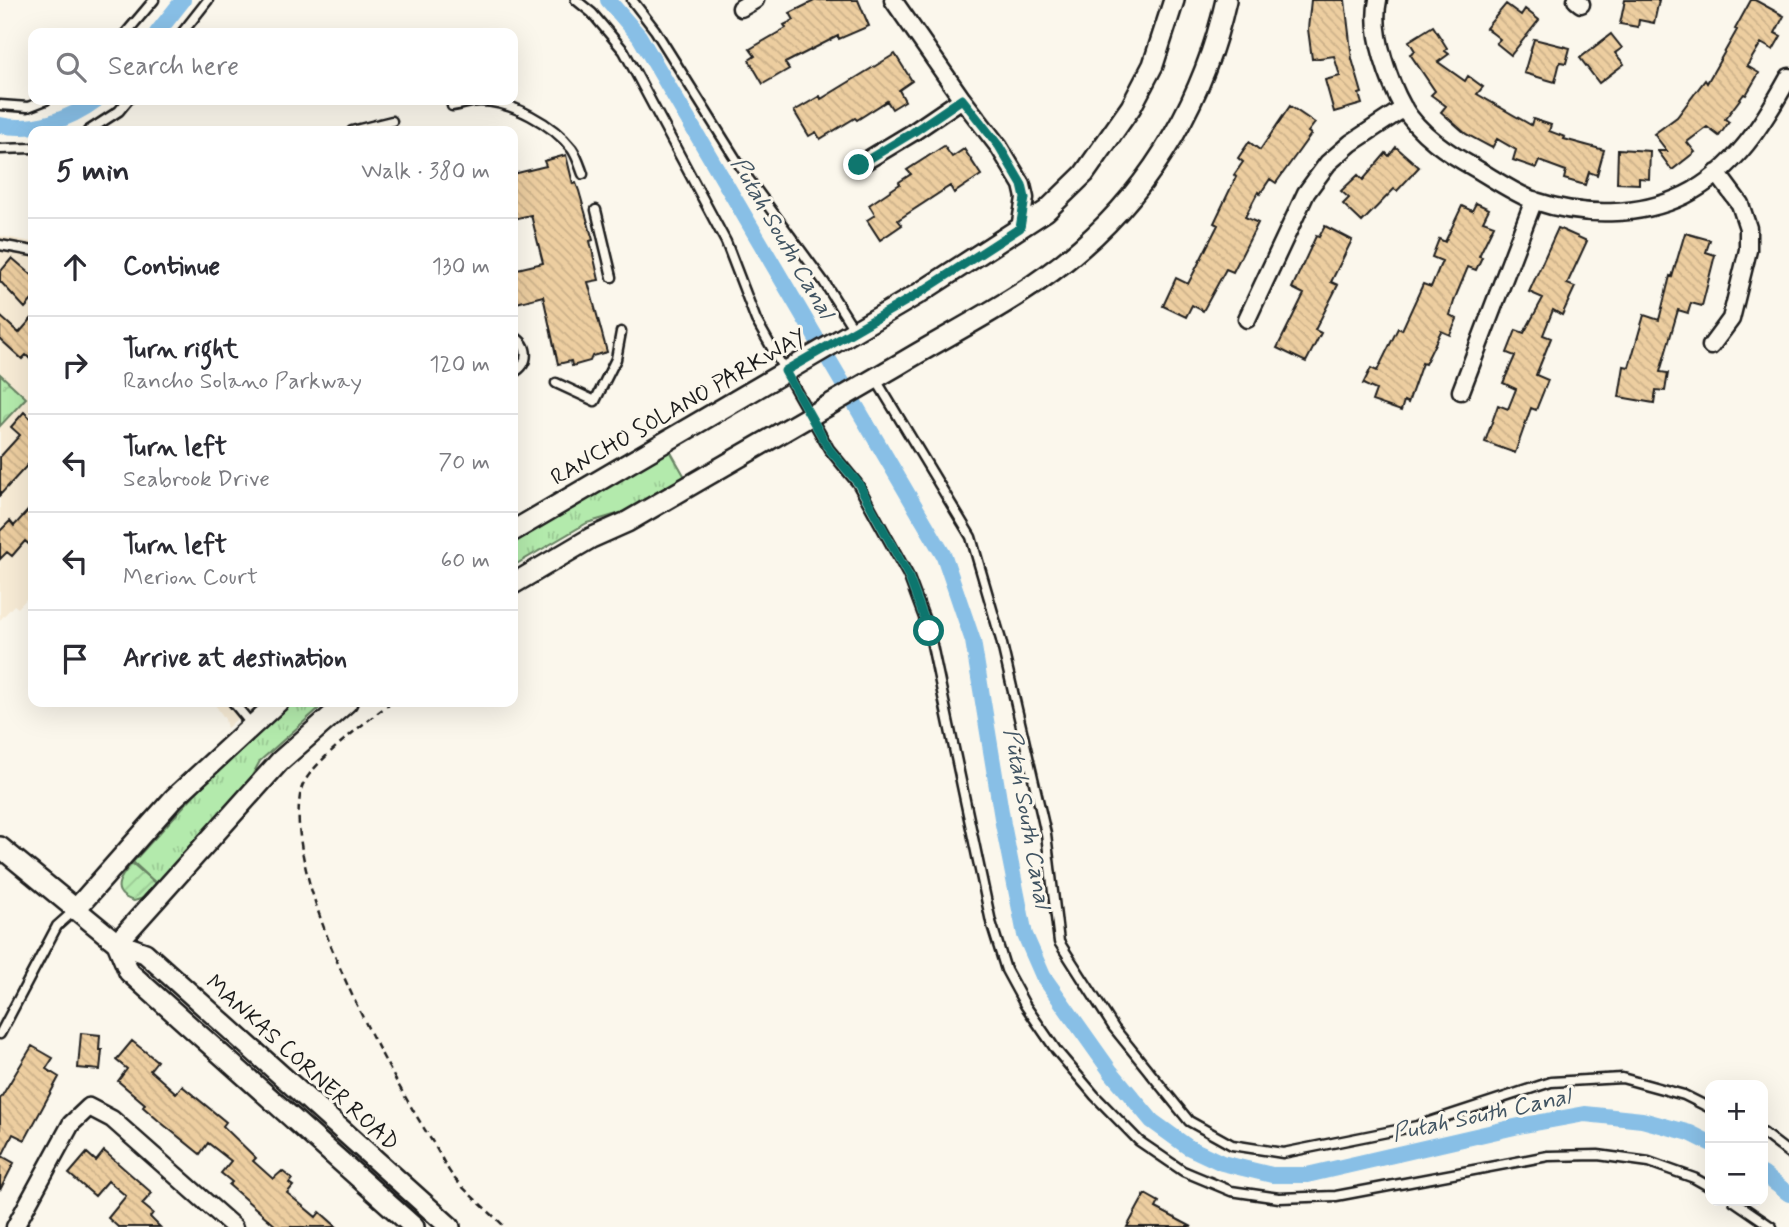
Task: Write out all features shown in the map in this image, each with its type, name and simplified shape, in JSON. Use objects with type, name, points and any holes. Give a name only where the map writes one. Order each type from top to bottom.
[{"type":"street","points":[[893,0],[962,99],[999,146],[1022,185],[1025,198],[1020,228]]},
{"type":"street","name":"RANCHO SOLANO PARKWAY","points":[[518,528],[918,294],[1045,211],[1084,174],[1131,107],[1153,65],[1174,0]]},
{"type":"street","points":[[518,581],[591,538],[627,522],[1016,295],[1081,248],[1112,218],[1168,146],[1212,54],[1226,0]]},
{"type":"street","points":[[1378,0],[1380,45],[1390,80],[1404,108],[1423,131],[1448,153],[1534,200],[1567,209],[1609,213],[1646,208],[1685,195],[1717,173],[1745,148],[1789,77]]},
{"type":"street","points":[[859,165],[962,99]]},
{"type":"street","points":[[1247,319],[1306,193],[1328,163],[1351,143],[1404,108]]},
{"type":"street","points":[[1711,346],[1731,319],[1748,250],[1748,228],[1740,204],[1717,173]]},
{"type":"street","points":[[1461,391],[1534,200]]},
{"type":"street","points":[[75,910],[174,798],[199,778],[272,707]]},
{"type":"street","points":[[117,943],[280,761],[341,707]]},
{"type":"street","name":"MANKAS CORNER ROAD","points":[[0,847],[117,943],[145,953],[450,1227]]},
{"type":"street","name":"MANKAS CORNER ROAD","points":[[117,943],[129,972],[414,1227]]},
{"type":"street","points":[[15,1227],[71,1124],[89,1107],[112,1119],[234,1227]]},
{"type":"lane","points":[[130,28],[154,0]]},
{"type":"lane","points":[[186,28],[208,0]]},
{"type":"lane","points":[[576,0],[592,13],[624,51],[726,242],[756,320],[791,367],[815,412],[829,449],[858,483],[908,575],[929,631],[991,922],[1006,970],[1025,1005],[1056,1050],[1095,1096],[1139,1141],[1183,1171],[1231,1191],[1279,1198],[1347,1194],[1548,1156],[1598,1155],[1649,1162],[1705,1184]]},
{"type":"lane","points":[[632,0],[655,30],[747,177],[824,282],[848,335]]},
{"type":"lane","points":[[0,105],[33,105]]},
{"type":"lane","points":[[96,126],[123,105]]},
{"type":"lane","points":[[452,106],[458,105]]},
{"type":"lane","points":[[502,105],[530,116],[553,131],[572,149],[583,174]]},
{"type":"lane","points":[[372,126],[392,121]]},
{"type":"lane","points":[[0,149],[28,148]]},
{"type":"lane","points":[[596,210],[612,277]]},
{"type":"lane","points":[[0,245],[28,250]]},
{"type":"lane","points":[[556,383],[595,401],[616,359],[621,332]]},
{"type":"lane","points":[[518,340],[526,354],[522,367],[518,370]]},
{"type":"lane","points":[[873,379],[971,537],[1001,640],[1046,834],[1059,942],[1114,1028],[1189,1121],[1232,1145],[1283,1153],[1418,1126],[1551,1082],[1622,1078],[1684,1095],[1705,1106]]},
{"type":"lane","points":[[237,707],[252,725]]},
{"type":"lane","points":[[0,1034],[57,926],[75,910]]},
{"type":"lane","points":[[1768,1137],[1789,1153]]},
{"type":"lane","points":[[1741,1206],[1772,1227]]},
{"type":"path","points":[[386,707],[350,735],[309,775],[302,788],[299,817],[304,863],[316,907],[354,996],[407,1102],[455,1178],[505,1227]]},
{"type":"shaded area","points":[[0,236],[28,241],[28,597],[18,608],[14,605],[0,620]]},
{"type":"shaded area","points":[[217,707],[250,707],[227,728],[225,719]]},
{"type":"green space","points":[[0,374],[26,398],[0,426]]},
{"type":"green space","points":[[669,449],[685,477],[624,512],[587,523],[518,563],[518,537]]},
{"type":"green space","points":[[283,707],[320,707],[260,761],[247,785],[157,884],[133,862],[204,784]]},
{"type":"green space","points":[[132,863],[157,885],[144,898],[134,901],[121,894],[119,889],[121,879]]},
{"type":"building","points":[[816,0],[858,0],[869,26],[839,39],[838,36],[785,63],[789,69],[763,84],[749,60],[755,56],[750,49],[786,28],[784,25],[794,20],[790,13]]},
{"type":"building","points":[[1311,0],[1345,0],[1352,59],[1362,93],[1359,94],[1362,104],[1334,112],[1325,80],[1340,76],[1334,56],[1312,59],[1308,29]]},
{"type":"building","points":[[1625,0],[1659,0],[1654,23],[1639,20],[1638,27],[1620,24]]},
{"type":"building","points":[[1751,0],[1784,16],[1775,33],[1781,36],[1773,50],[1761,43],[1747,66],[1759,73],[1746,95],[1744,94],[1725,119],[1729,122],[1719,136],[1707,127],[1687,142],[1695,152],[1672,170],[1658,151],[1667,151],[1654,134],[1677,117],[1705,80],[1707,83]]},
{"type":"building","points":[[1506,4],[1521,15],[1525,9],[1539,20],[1511,55],[1496,43],[1500,39],[1486,28]]},
{"type":"building","points":[[1433,26],[1449,54],[1438,62],[1465,81],[1468,76],[1483,87],[1477,94],[1531,125],[1533,119],[1551,125],[1549,131],[1565,137],[1564,139],[1604,150],[1597,175],[1589,172],[1585,185],[1564,179],[1566,171],[1539,161],[1536,168],[1513,160],[1516,150],[1497,139],[1492,148],[1466,134],[1441,112],[1446,106],[1431,95],[1435,91],[1410,54],[1415,51],[1409,41]]},
{"type":"building","points":[[1611,34],[1622,48],[1615,53],[1624,64],[1599,83],[1580,58]]},
{"type":"building","points":[[1534,39],[1570,48],[1566,63],[1560,62],[1555,82],[1524,73]]},
{"type":"building","points":[[895,54],[912,81],[899,90],[905,101],[892,109],[887,101],[820,139],[816,132],[809,136],[794,111],[820,96],[821,99]]},
{"type":"building","points":[[1290,106],[1315,123],[1308,132],[1311,134],[1276,183],[1270,179],[1260,194],[1258,192],[1245,217],[1258,223],[1233,272],[1226,269],[1203,311],[1192,305],[1186,317],[1163,306],[1176,278],[1188,284],[1218,225],[1214,223],[1236,177],[1234,175],[1243,162],[1238,158],[1249,142],[1260,150]]},
{"type":"building","points":[[944,146],[952,157],[964,149],[981,175],[954,193],[950,186],[898,220],[902,225],[880,240],[867,220],[875,215],[869,205],[911,174],[907,170]]},
{"type":"building","points":[[1396,147],[1419,167],[1362,222],[1343,204],[1349,198],[1341,191],[1358,175],[1363,180],[1386,153],[1389,156]]},
{"type":"building","points":[[1618,149],[1650,151],[1649,179],[1639,178],[1639,184],[1617,183]]},
{"type":"building","points":[[566,155],[573,184],[576,183],[579,191],[593,240],[590,241],[599,280],[588,282],[607,352],[572,366],[571,361],[558,364],[543,296],[518,303],[518,269],[543,263],[531,215],[518,218],[518,173],[546,166],[544,161]]},
{"type":"building","points":[[1476,203],[1489,209],[1483,221],[1494,225],[1479,256],[1482,257],[1476,270],[1468,267],[1455,298],[1450,315],[1457,319],[1450,335],[1441,331],[1425,364],[1422,363],[1408,403],[1404,401],[1401,411],[1372,401],[1376,390],[1363,384],[1371,368],[1377,371],[1398,328],[1402,330],[1423,284],[1431,287],[1442,261],[1432,257],[1439,239],[1445,242],[1462,206],[1472,211]]},
{"type":"building","points":[[1325,226],[1352,240],[1331,282],[1338,285],[1315,330],[1321,333],[1306,362],[1277,348],[1304,294],[1292,288],[1316,236],[1319,237]]},
{"type":"building","points":[[1558,228],[1587,241],[1567,284],[1575,287],[1562,315],[1553,310],[1543,335],[1551,338],[1536,375],[1548,380],[1536,410],[1531,408],[1515,453],[1485,442],[1498,405],[1508,409],[1516,389],[1503,383],[1515,356],[1507,353],[1516,330],[1524,333],[1543,298],[1529,292]]},
{"type":"building","points":[[1685,233],[1710,240],[1706,252],[1715,255],[1702,306],[1691,303],[1688,313],[1678,310],[1660,372],[1668,373],[1665,391],[1656,390],[1654,403],[1619,397],[1624,366],[1629,367],[1644,315],[1659,320]]},
{"type":"building","points":[[12,258],[28,272],[28,305],[25,308],[0,281],[0,272]]},
{"type":"building","points":[[0,316],[19,333],[28,323],[28,357],[26,355],[22,359],[0,339]]},
{"type":"building","points":[[24,412],[28,416],[28,464],[0,495],[0,457],[20,435],[11,427]]},
{"type":"building","points":[[28,511],[28,544],[25,541],[12,556],[7,552],[0,559],[0,531],[10,521],[14,526]]},
{"type":"building","points":[[81,1033],[100,1035],[100,1070],[78,1068]]},
{"type":"building","points":[[132,1041],[157,1061],[150,1070],[176,1093],[182,1086],[226,1122],[223,1126],[256,1158],[253,1161],[273,1179],[282,1171],[292,1179],[289,1183],[293,1186],[287,1193],[316,1217],[320,1212],[337,1227],[277,1227],[229,1185],[232,1182],[221,1173],[231,1161],[208,1143],[200,1154],[143,1107],[145,1104],[118,1081],[127,1069],[116,1060]]},
{"type":"building","points":[[32,1046],[53,1058],[46,1069],[59,1077],[25,1140],[13,1134],[2,1156],[14,1163],[0,1190],[0,1099]]},
{"type":"building","points":[[104,1151],[152,1193],[142,1204],[153,1213],[150,1217],[160,1227],[118,1227],[108,1218],[126,1196],[108,1181],[95,1196],[69,1174],[87,1153],[96,1161]]},
{"type":"building","points":[[1145,1194],[1159,1202],[1156,1208],[1192,1227],[1127,1227]]},
{"type":"waterway","name":"Putah South Canal","points":[[161,28],[183,0]]},
{"type":"waterway","name":"Putah South Canal","points":[[608,0],[639,36],[944,556],[973,641],[1003,824],[1025,935],[1043,976],[1111,1072],[1152,1121],[1188,1147],[1222,1163],[1272,1175],[1307,1175],[1519,1126],[1585,1114],[1642,1120],[1690,1133],[1705,1140]]},
{"type":"waterway","name":"Putah South Canal","points":[[32,126],[63,119],[89,105]]},
{"type":"waterway","name":"Putah South Canal","points":[[0,125],[28,127]]},
{"type":"waterway","name":"Putah South Canal","points":[[1768,1178],[1789,1194]]},
{"type":"route","points":[[859,165],[962,99],[999,146],[1022,185],[1025,198],[1020,228],[918,294],[785,371],[829,449],[858,483],[908,575],[929,631]]}]
